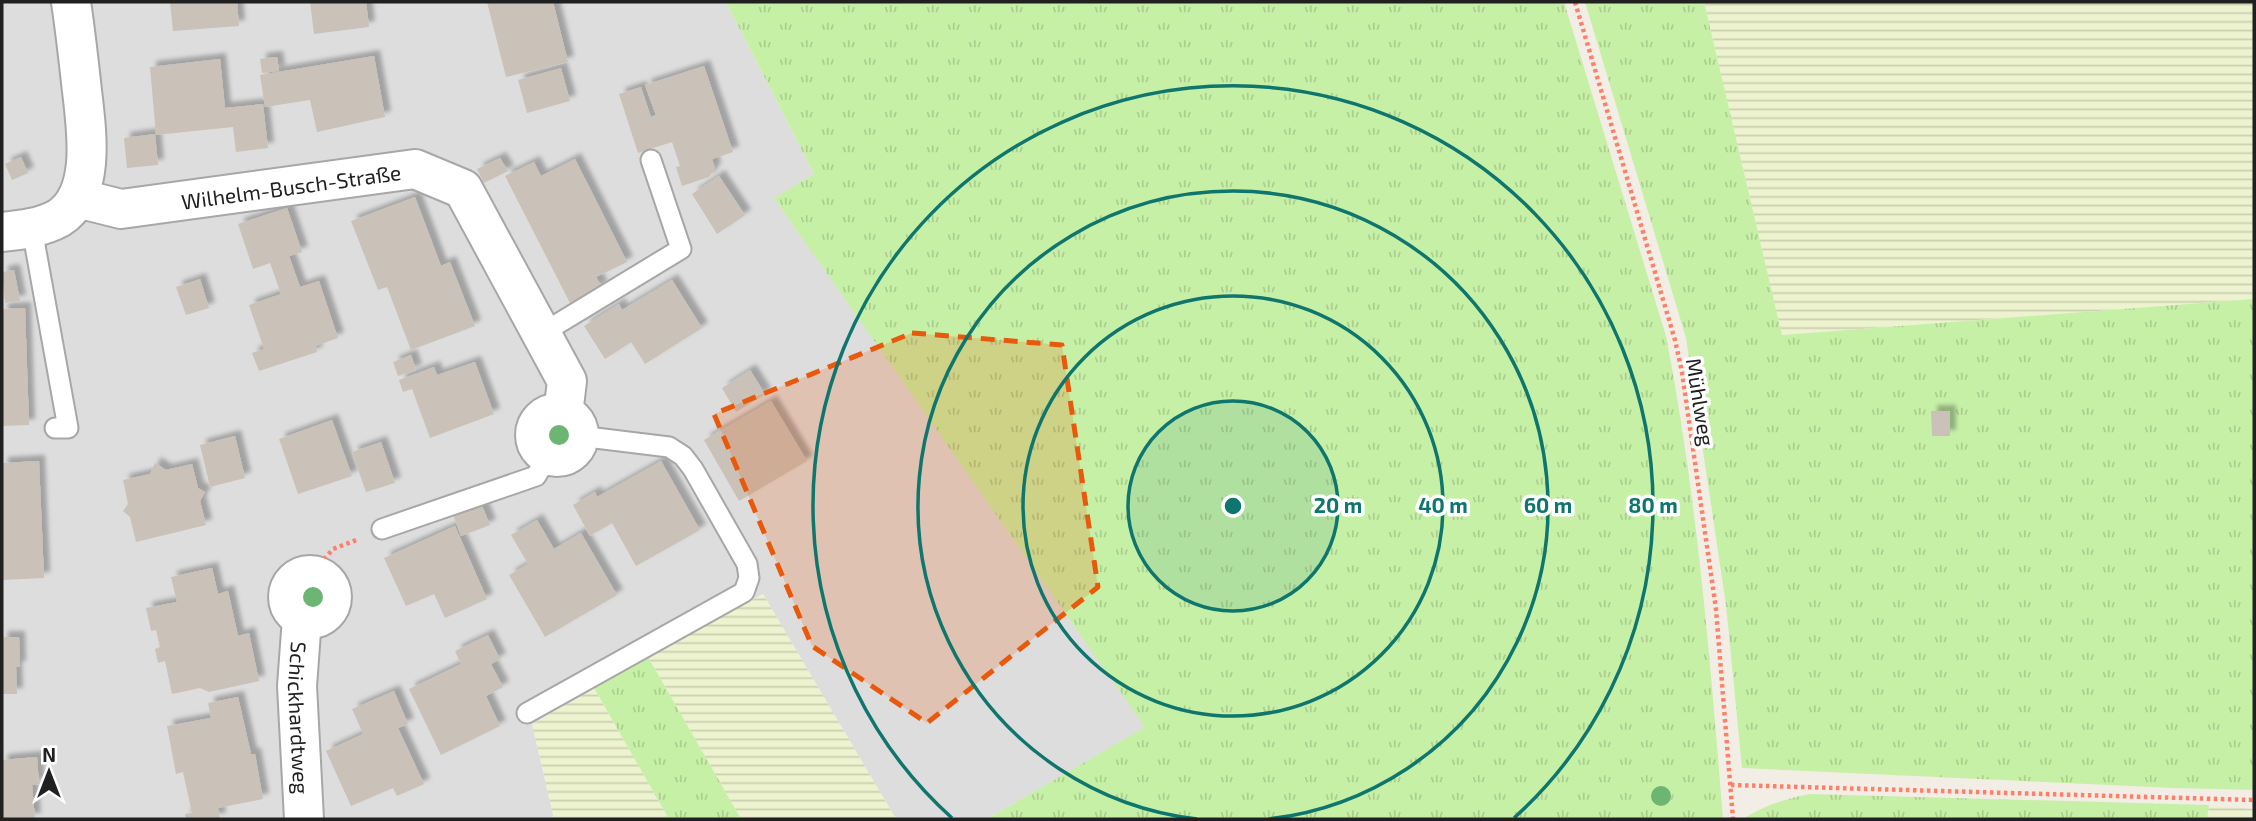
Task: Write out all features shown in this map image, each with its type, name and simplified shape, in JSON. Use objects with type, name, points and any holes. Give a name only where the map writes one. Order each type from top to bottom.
[{"type":"street","points":[[17,231],[60,217],[77,198],[85,169],[88,144],[71,2]]},
{"type":"street","name":"Wilhelm-Busch-Straße","points":[[77,198],[121,209],[415,169],[463,188],[566,381],[563,435]]},
{"type":"street","name":"Schickhardtweg","points":[[304,819],[297,686],[302,618],[292,611],[289,593],[299,578],[310,575]]},
{"type":"lane","points":[[541,334],[681,249],[651,160]]},
{"type":"lane","points":[[17,231],[68,428],[55,428]]},
{"type":"lane","points":[[382,529],[536,475],[563,435],[669,447],[683,456],[693,468],[747,564],[749,578],[744,592],[527,713]]},
{"type":"path","name":"Mühlweg","points":[[1575,2],[1672,327],[1682,372],[1716,609],[1733,819]]},
{"type":"path","points":[[310,575],[333,549],[382,529]]},
{"type":"path","points":[[1731,785],[2254,800]]},
{"type":"highlighted area","points":[[912,333],[1062,345],[1098,587],[927,723],[812,646],[714,414]]},
{"type":"shaded area","points":[[2,2],[726,2],[814,174],[775,199],[1146,727],[987,819],[896,819],[763,594],[532,724],[554,819],[2,819]]},
{"type":"green space","points":[[726,2],[1564,2],[1666,336],[1694,516],[1723,819],[987,819],[1145,727],[774,198],[814,174]]},
{"type":"green space","points":[[1585,2],[1704,2],[1782,335],[2254,299],[2254,790],[1742,768],[1726,605],[1686,338]]},
{"type":"green space","points":[[1704,2],[2254,2],[2254,299],[1782,335]]},
{"type":"green space","points":[[763,594],[896,819],[741,819],[648,657]]},
{"type":"green space","points":[[648,657],[741,819],[669,819],[594,688]]},
{"type":"green space","points":[[594,688],[669,819],[554,819],[532,724]]},
{"type":"green space","points":[[1810,794],[2209,805],[2207,819],[1743,819],[1775,803]]},
{"type":"green space","points":[[2209,805],[2254,809],[2254,819],[2207,819]]},
{"type":"building","points":[[170,2],[237,2],[239,26],[173,31]]},
{"type":"building","points":[[310,2],[366,2],[369,27],[314,34]]},
{"type":"building","points":[[487,2],[553,2],[568,62],[506,77]]},
{"type":"building","points":[[374,56],[385,117],[317,132],[310,100],[265,107],[260,75]]},
{"type":"building","points":[[277,57],[279,71],[262,73],[260,59]]},
{"type":"building","points":[[220,59],[225,108],[263,104],[268,148],[236,152],[233,127],[156,135],[150,67]]},
{"type":"building","points":[[704,66],[733,152],[712,159],[715,168],[709,177],[682,186],[676,167],[680,166],[672,142],[638,153],[619,94],[641,87],[651,117],[656,115],[645,85]]},
{"type":"building","points":[[561,68],[570,101],[527,113],[518,80]]},
{"type":"building","points":[[155,134],[158,165],[127,168],[124,138]]},
{"type":"building","points":[[21,157],[28,173],[12,180],[5,164]]},
{"type":"building","points":[[500,158],[508,171],[484,183],[477,169]]},
{"type":"building","points":[[575,159],[627,262],[596,277],[602,287],[570,303],[505,176],[534,162],[541,176]]},
{"type":"building","points":[[719,176],[745,215],[717,234],[692,194]]},
{"type":"building","points":[[415,197],[441,266],[450,262],[475,326],[411,350],[387,287],[378,290],[351,221]]},
{"type":"building","points":[[287,208],[302,252],[289,256],[300,287],[319,281],[338,338],[315,346],[317,352],[259,371],[252,353],[264,349],[249,305],[281,294],[270,263],[253,269],[238,224]]},
{"type":"building","points":[[14,270],[20,301],[5,303],[2,272]]},
{"type":"building","points":[[200,279],[209,308],[186,315],[176,287]]},
{"type":"building","points":[[672,280],[702,328],[645,364],[631,342],[605,359],[584,326],[619,304],[622,310]]},
{"type":"building","points":[[25,308],[29,425],[2,426],[2,309]]},
{"type":"building","points":[[411,355],[416,370],[398,376],[393,362]]},
{"type":"building","points":[[475,362],[494,414],[430,438],[412,389],[403,392],[399,380],[434,367],[437,375]]},
{"type":"building","points":[[750,370],[765,394],[736,412],[722,388]]},
{"type":"building","points":[[771,401],[807,461],[739,501],[704,440]]},
{"type":"building","points":[[1931,411],[1950,411],[1950,436],[1932,436]]},
{"type":"building","points":[[332,420],[352,476],[298,494],[279,439]]},
{"type":"building","points":[[235,436],[245,478],[210,487],[200,445]]},
{"type":"building","points":[[381,442],[395,483],[366,492],[352,452]]},
{"type":"building","points":[[39,461],[44,578],[2,580],[2,463]]},
{"type":"building","points":[[661,461],[700,530],[636,566],[612,523],[590,536],[573,505],[595,492],[597,497]]},
{"type":"building","points":[[155,463],[166,470],[192,464],[198,488],[205,492],[200,501],[206,525],[136,542],[130,517],[123,511],[128,504],[123,480],[150,474]]},
{"type":"building","points":[[480,501],[490,525],[461,536],[452,512]]},
{"type":"building","points":[[537,520],[554,549],[581,533],[617,595],[545,637],[509,575],[528,564],[511,535]]},
{"type":"building","points":[[455,526],[487,599],[445,618],[434,594],[406,606],[384,558]]},
{"type":"building","points":[[212,568],[218,594],[228,591],[238,636],[249,633],[259,681],[209,692],[200,688],[172,694],[165,661],[158,663],[155,649],[160,647],[156,630],[151,631],[146,608],[177,602],[171,577]]},
{"type":"building","points":[[488,635],[500,659],[491,664],[503,687],[486,696],[500,726],[441,755],[409,689],[461,664],[455,651]]},
{"type":"building","points":[[2,637],[19,637],[17,694],[2,694]]},
{"type":"building","points":[[394,691],[408,724],[398,728],[424,784],[397,796],[393,788],[351,806],[326,751],[363,734],[352,709]]},
{"type":"building","points":[[238,697],[251,754],[255,754],[263,799],[218,808],[220,819],[186,819],[185,814],[192,813],[183,772],[176,774],[167,726],[211,718],[208,703]]},
{"type":"building","points":[[37,757],[39,784],[32,785],[35,819],[2,819],[2,760]]}]
